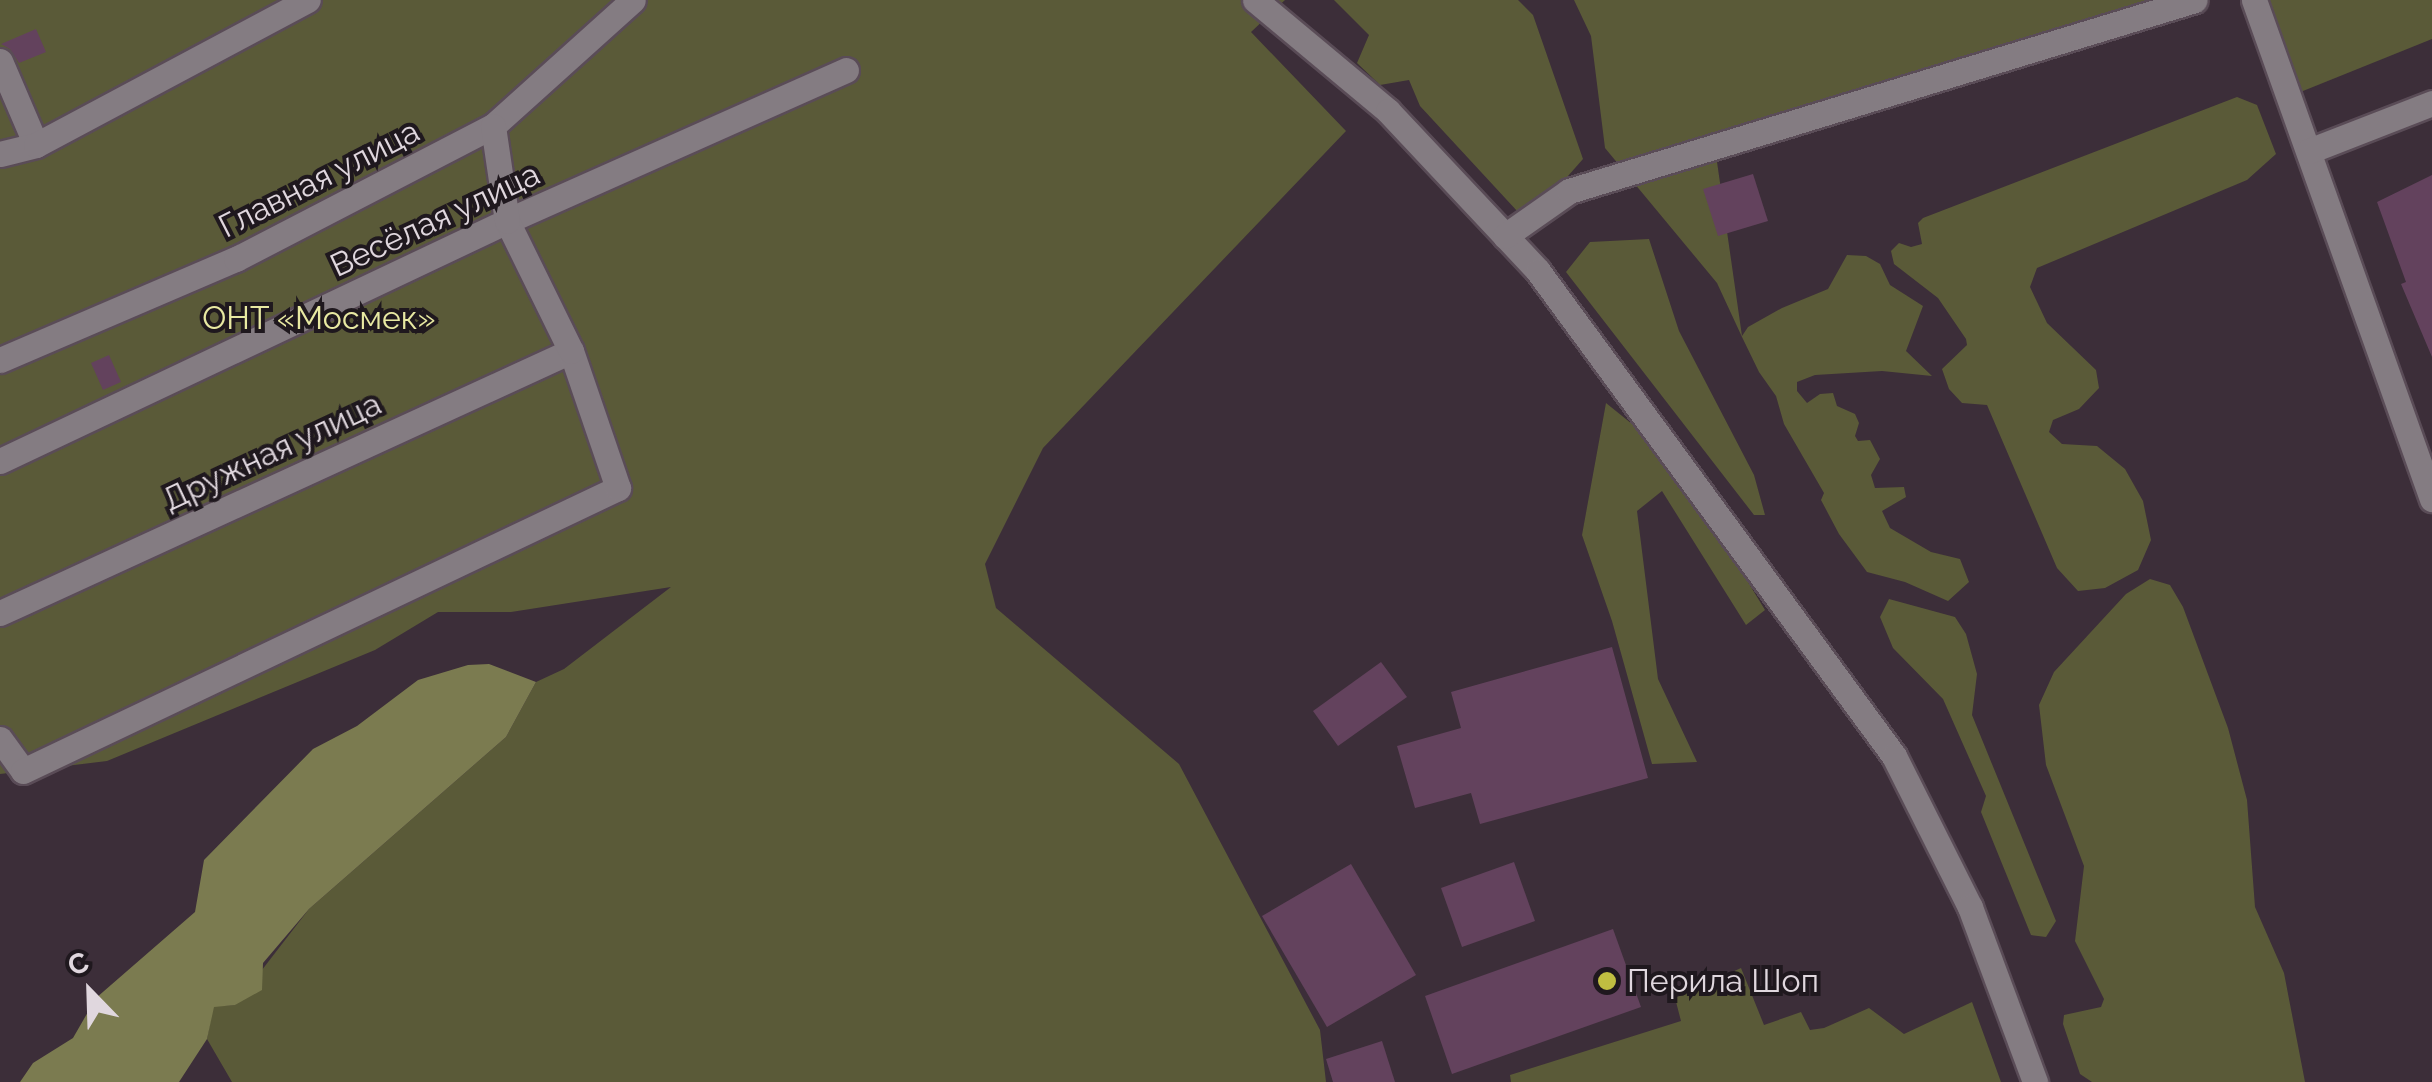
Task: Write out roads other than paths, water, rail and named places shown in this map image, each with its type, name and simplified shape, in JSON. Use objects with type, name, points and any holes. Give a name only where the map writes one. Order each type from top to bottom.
[{"type":"street","points":[[0,154],[36,146],[308,0]]},
{"type":"street","name":"Главная улица","points":[[0,360],[236,259],[493,126],[633,0]]},
{"type":"street","points":[[1256,0],[1388,110],[1538,272],[1894,756],[1970,908],[2035,1082]]},
{"type":"street","points":[[1505,236],[1569,191],[2195,0]]},
{"type":"street","points":[[2254,0],[2432,499]]},
{"type":"street","points":[[0,61],[36,146]]},
{"type":"street","name":"Весёлая улица","points":[[0,461],[507,221],[846,70]]},
{"type":"street","points":[[2309,151],[2432,103]]},
{"type":"street","points":[[0,738],[23,771],[618,488],[571,351],[507,221],[493,126]]},
{"type":"street","name":"Дружная улица","points":[[0,613],[571,351]]},
{"type":"place","name":"Перила Шоп","points":[[1607,981]]},
{"type":"park label","name":"ОНТ «Мосмек»","points":[[319,318]]}]
